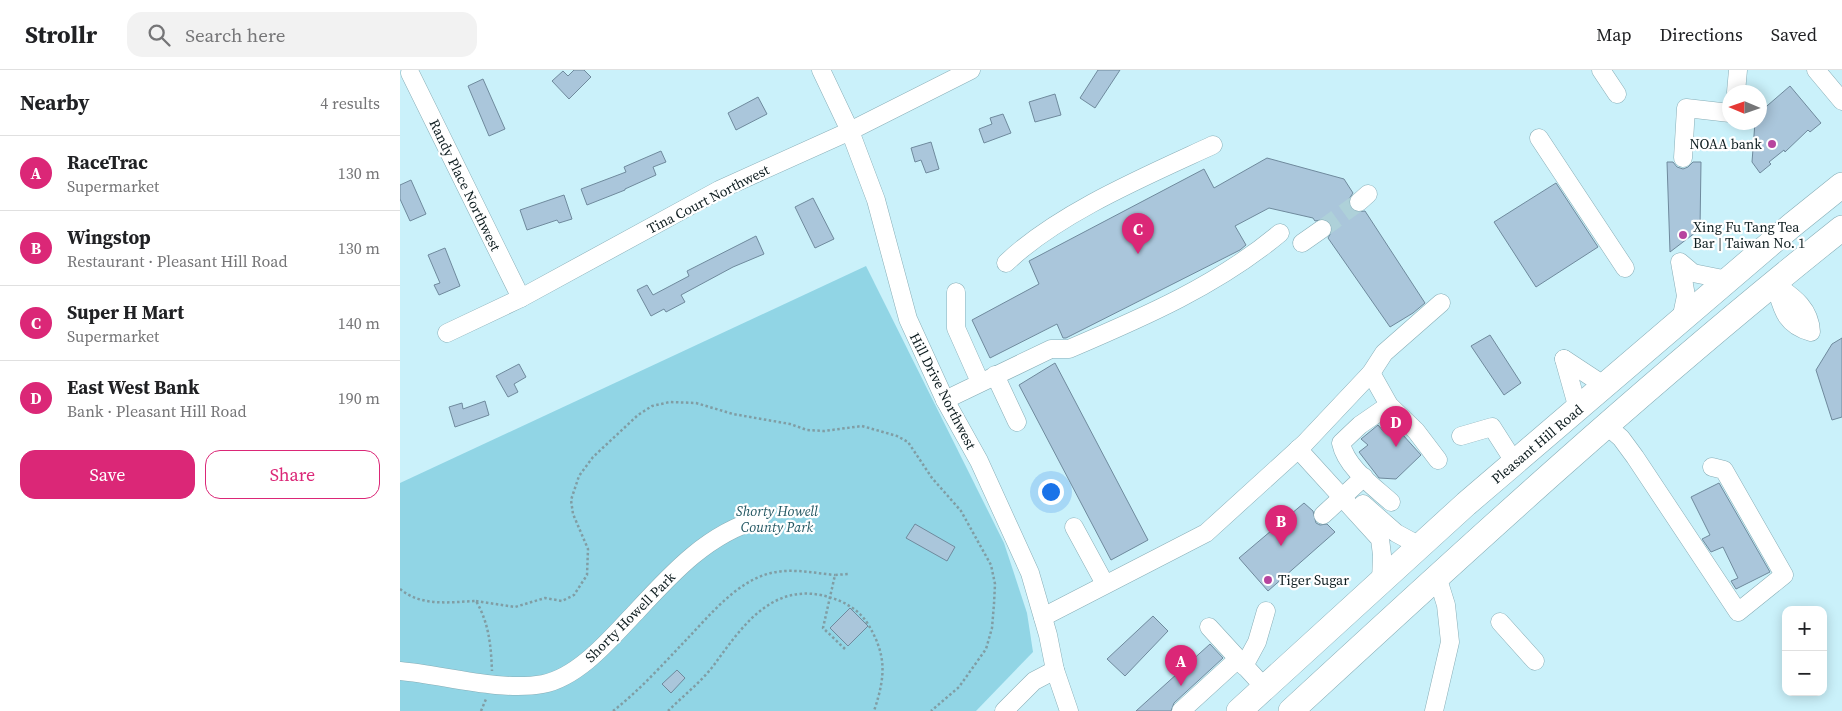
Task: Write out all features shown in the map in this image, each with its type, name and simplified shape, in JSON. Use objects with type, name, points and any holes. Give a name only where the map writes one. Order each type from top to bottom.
[{"type":"highway","name":"Pleasant Hill Road","points":[[1240,711],[1420,546],[1604,386],[1842,185]]},
{"type":"highway","points":[[1291,711],[1437,576],[1607,426],[1842,228]]},
{"type":"street","name":"Hill Drive Northwest","points":[[821,70],[850,131],[876,200],[908,319],[945,400],[978,461],[1026,565],[1043,617],[1055,670],[1069,711]]},
{"type":"street","name":"Tina Court Northwest","points":[[447,333],[521,298],[719,190],[850,131],[971,70]]},
{"type":"street","points":[[1600,70],[1617,94]]},
{"type":"street","points":[[1737,85],[1738,70]]},
{"type":"street","points":[[1816,70],[1842,101]]},
{"type":"street","name":"Randy Place Northwest","points":[[410,72],[521,298]]},
{"type":"street","points":[[1683,158],[1686,108],[1722,112]]},
{"type":"street","points":[[1539,138],[1625,268]]},
{"type":"street","points":[[1006,263],[1026,244],[1067,218],[1213,145]]},
{"type":"street","points":[[1302,243],[1322,229]]},
{"type":"street","points":[[945,400],[1051,349],[1070,349],[1184,296],[1231,270],[1280,233]]},
{"type":"street","points":[[1682,320],[1686,296],[1680,262],[1693,274],[1728,280]]},
{"type":"street","points":[[956,292],[956,328],[1017,422]]},
{"type":"street","points":[[1043,617],[1206,533],[1302,446],[1371,373],[1384,353],[1441,302]]},
{"type":"street","points":[[1578,409],[1564,359],[1604,386]]},
{"type":"street","points":[[1371,373],[1389,405],[1416,431],[1438,460]]},
{"type":"street","points":[[1389,405],[1360,425],[1341,443],[1342,452],[1364,478],[1391,502]]},
{"type":"street","points":[[1607,426],[1621,438],[1635,457],[1738,612],[1784,575],[1724,470],[1712,467]]},
{"type":"street","points":[[1461,436],[1492,427],[1515,463]]},
{"type":"street","points":[[1302,446],[1346,494],[1380,539],[1382,555],[1381,582]]},
{"type":"street","points":[[1323,515],[1364,478]]},
{"type":"street","points":[[1346,494],[1396,533],[1420,546]]},
{"type":"street","name":"Shorty Howell Park","points":[[400,671],[522,686],[545,684],[582,664],[685,562],[707,544],[738,525],[760,519]]},
{"type":"street","points":[[1074,527],[1105,584]]},
{"type":"street","points":[[1434,711],[1450,642],[1444,594],[1437,576]]},
{"type":"street","points":[[1417,595],[1446,611]]},
{"type":"street","points":[[1181,711],[1241,663],[1257,642],[1266,611]]},
{"type":"street","points":[[1500,622],[1535,661]]},
{"type":"street","points":[[1209,627],[1265,688]]},
{"type":"street","points":[[1004,711],[1034,681],[1055,670]]},
{"type":"path","points":[[400,589],[411,598],[446,604],[476,601],[515,607],[545,598],[562,601],[574,596],[587,575],[588,566],[588,549],[573,514],[571,500],[578,476],[593,457],[638,415],[652,406],[670,402],[696,403],[733,414],[790,424],[807,430],[824,431],[862,426],[897,436],[908,442],[932,478],[961,511],[972,527],[991,565],[995,584],[994,604],[992,628],[986,649],[959,687],[931,711]]},
{"type":"path","points":[[613,711],[663,664],[729,595],[768,573],[796,570],[835,575],[848,574]]},
{"type":"path","points":[[835,575],[823,628],[845,649]]},
{"type":"path","points":[[668,711],[713,666],[734,636],[766,606],[778,599],[794,595],[819,594],[854,609],[864,618],[882,653],[883,673],[874,711]]},
{"type":"path","points":[[476,601],[484,615],[491,646],[492,672],[481,711]]},
{"type":"green space","name":"Shorty Howell County Park","points":[[866,266],[1004,543],[1027,613],[1033,652],[976,711],[400,711],[400,483]]},
{"type":"building","points":[[574,70],[584,70],[591,77],[569,99],[552,81],[563,71],[568,76]]},
{"type":"building","points":[[1098,70],[1120,70],[1095,108],[1080,98]]},
{"type":"building","points":[[483,79],[505,129],[489,136],[468,86]]},
{"type":"building","points":[[1790,86],[1821,123],[1810,132],[1808,130],[1785,152],[1784,150],[1769,162],[1771,164],[1760,173],[1752,162],[1754,130],[1767,130],[1767,106]]},
{"type":"building","points":[[1055,94],[1061,115],[1035,122],[1029,102]]},
{"type":"building","points":[[758,97],[767,114],[736,130],[728,113]]},
{"type":"building","points":[[1003,114],[1011,133],[984,143],[979,129],[992,124],[990,118]]},
{"type":"building","points":[[931,142],[939,169],[926,173],[921,160],[915,162],[911,148]]},
{"type":"building","points":[[661,151],[666,162],[653,167],[656,175],[587,205],[581,189],[626,172],[624,167]]},
{"type":"building","points":[[1267,158],[1344,179],[1353,193],[1349,199],[1351,209],[1356,212],[1365,211],[1425,303],[1390,327],[1328,238],[1333,229],[1326,219],[1315,221],[1313,218],[1269,208],[1235,226],[1246,245],[1240,250],[1066,338],[1063,338],[1057,324],[990,358],[972,320],[1039,284],[1029,261],[1204,169],[1214,188]]},
{"type":"building","points":[[1667,162],[1673,162],[1677,167],[1683,169],[1693,162],[1701,162],[1700,229],[1670,252]]},
{"type":"building","points":[[411,180],[426,214],[410,221],[400,199],[400,185]]},
{"type":"building","points":[[1556,183],[1598,247],[1536,287],[1494,222]]},
{"type":"building","points":[[564,195],[572,219],[559,223],[557,220],[527,230],[520,210]]},
{"type":"building","points":[[813,198],[834,239],[815,248],[795,207]]},
{"type":"building","points":[[756,236],[764,254],[733,267],[681,295],[685,302],[666,312],[664,309],[651,316],[637,290],[647,285],[653,295],[689,276],[687,271]]},
{"type":"building","points":[[445,248],[460,286],[439,295],[434,285],[440,283],[428,255]]},
{"type":"building","points":[[1490,335],[1521,383],[1504,395],[1471,346]]},
{"type":"building","points":[[1842,338],[1842,417],[1832,420],[1816,370],[1832,344]]},
{"type":"building","points":[[1055,363],[1148,540],[1111,560],[1019,385]]},
{"type":"building","points":[[519,364],[526,377],[514,384],[518,392],[508,397],[496,376]]},
{"type":"building","points":[[485,401],[489,415],[455,427],[449,407],[462,403],[463,409]]},
{"type":"building","points":[[1393,424],[1421,455],[1396,479],[1379,478],[1359,452],[1368,445],[1361,439],[1378,425],[1384,432]]},
{"type":"building","points":[[1719,483],[1770,572],[1736,589],[1731,581],[1738,578],[1723,547],[1711,552],[1702,539],[1710,535],[1691,497]]},
{"type":"building","points":[[1304,503],[1313,511],[1316,523],[1320,525],[1327,524],[1335,532],[1268,591],[1239,558]]},
{"type":"building","points":[[915,524],[955,547],[947,561],[906,538]]},
{"type":"building","points":[[850,608],[868,626],[848,646],[830,628]]},
{"type":"building","points":[[1153,616],[1168,631],[1125,676],[1107,659]]},
{"type":"building","points":[[1210,644],[1223,658],[1174,703],[1171,711],[1136,711]]},
{"type":"building","points":[[677,670],[685,678],[671,693],[662,684]]},
{"type":"tunnel","points":[[1322,229],[1359,202]]},
{"type":"place","name":"NOAA bank","points":[[1772,144]]},
{"type":"place","name":"Xing Fu Tang Tea Bar | Taiwan No. 1","points":[[1683,235]]},
{"type":"place","name":"Super H Mart","points":[[1138,254]]},
{"type":"place","name":"East West Bank","points":[[1396,447]]},
{"type":"place","name":"Wingstop","points":[[1281,546]]},
{"type":"place","name":"Tiger Sugar","points":[[1268,580]]},
{"type":"place","name":"RaceTrac","points":[[1181,686]]}]
